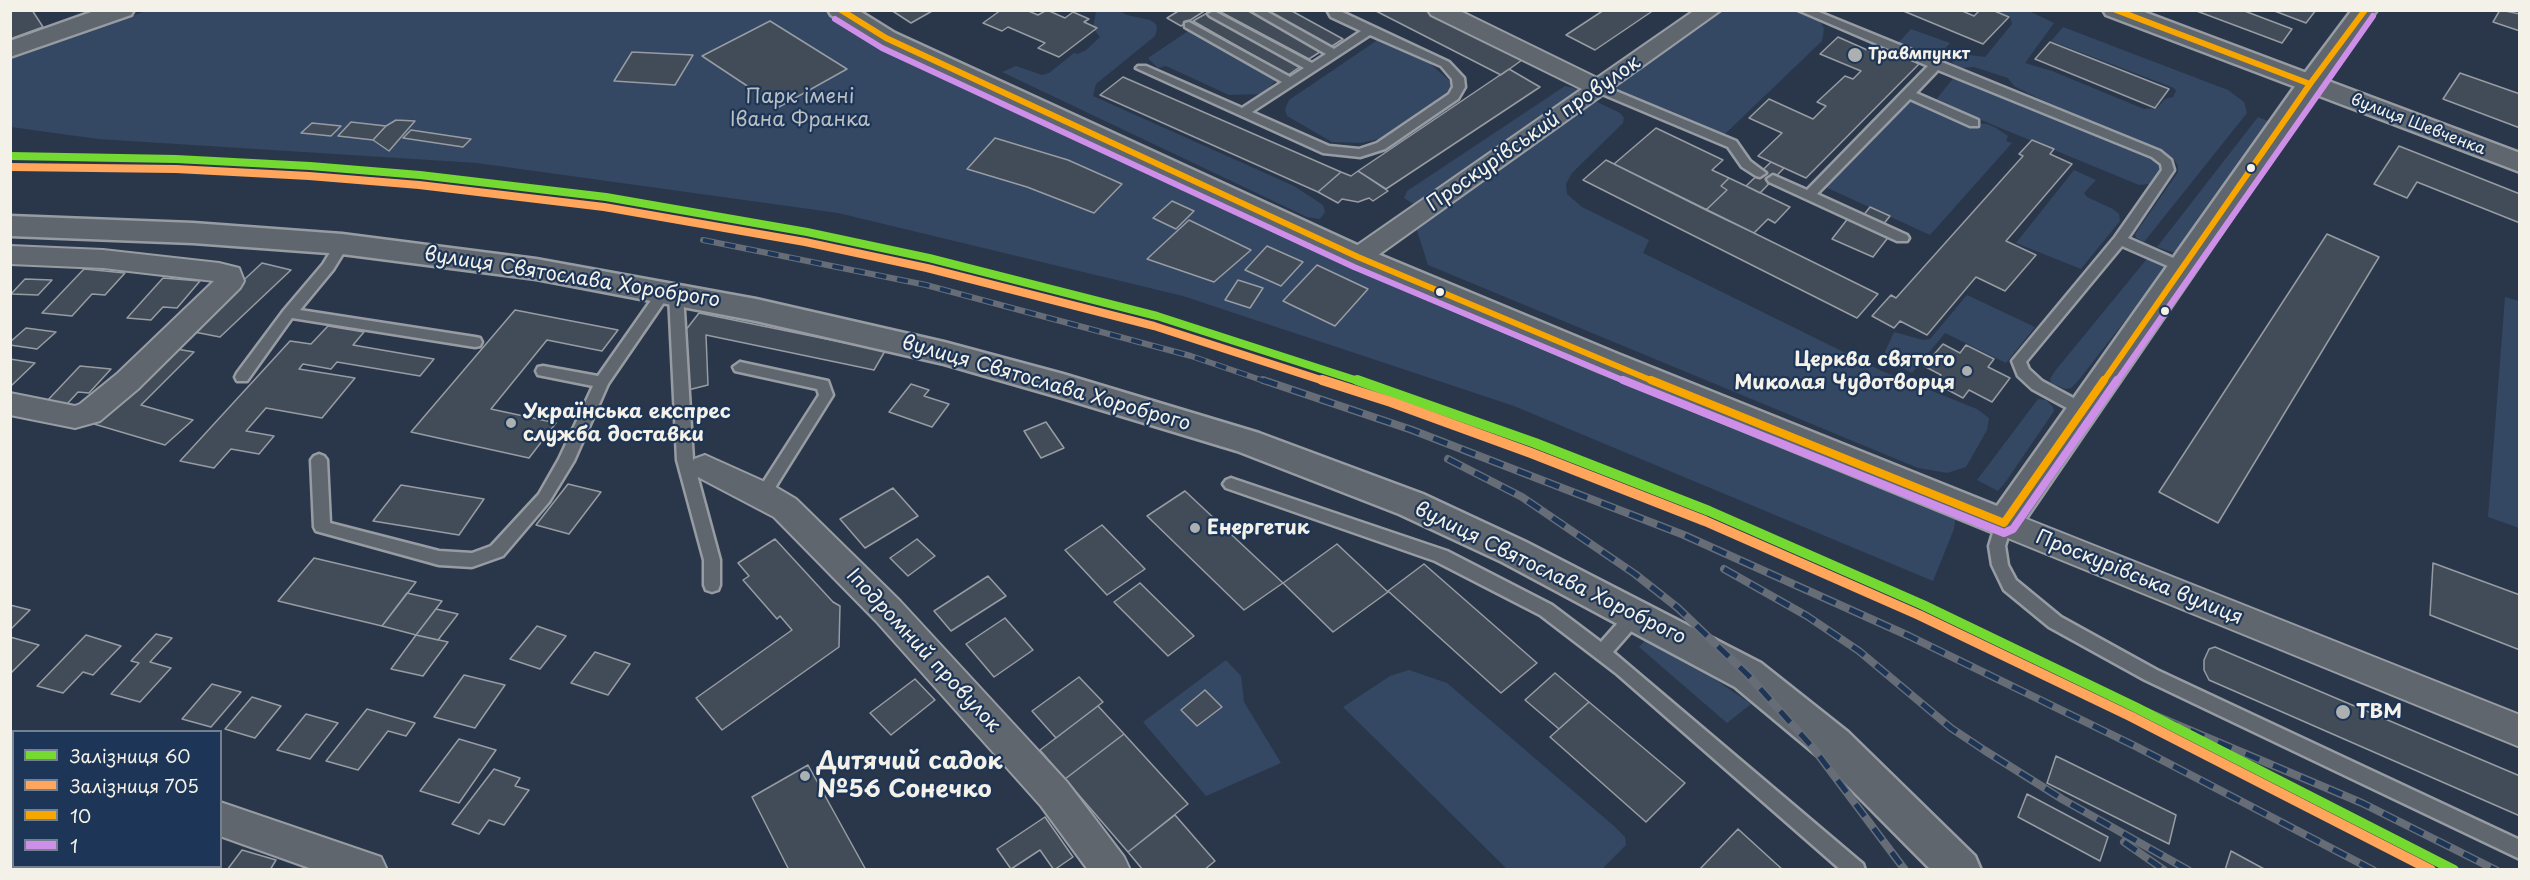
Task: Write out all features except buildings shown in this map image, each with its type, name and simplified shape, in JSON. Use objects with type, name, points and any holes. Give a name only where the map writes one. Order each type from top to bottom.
[{"type":"main road","points":[[10,50],[122,10]]},
{"type":"main road","name":"Проскурівська вулиця","points":[[840,10],[886,38],[1358,257],[1607,362],[2004,523]]},
{"type":"main road","name":"вулиця Шевченка","points":[[2115,10],[2520,163]]},
{"type":"main road","points":[[2004,523],[2310,84],[2364,11]]},
{"type":"main road","name":"вулиця Святослава Хороброго","points":[[10,226],[193,233],[342,244],[536,269],[670,293],[842,328],[980,362],[1247,441],[1410,504],[1514,552],[1636,614],[1748,675],[1834,745],[1960,870]]},
{"type":"street","points":[[1439,10],[1599,88]]},
{"type":"street","name":"Проскурівський провулок","points":[[1358,257],[1710,10]]},
{"type":"street","points":[[10,255],[103,259],[185,267],[219,272],[229,276],[230,281],[128,381],[90,413],[75,417],[10,404]]},
{"type":"street","name":"Іподромний провулок","points":[[695,464],[764,495],[785,508],[888,611],[1054,794],[1112,870]]},
{"type":"street","name":"Проскурівська вулиця","points":[[2004,523],[2520,731]]},
{"type":"street","points":[[222,820],[320,862],[368,870]]},
{"type":"lane","points":[[1256,10],[1335,54]]},
{"type":"lane","points":[[1142,68],[1327,150],[1360,153],[1381,146],[1454,96],[1459,87],[1458,78],[1445,64],[1335,15],[1332,10]]},
{"type":"lane","points":[[1803,10],[2156,154],[2167,163],[2168,170],[2120,240],[2019,361],[2023,372],[2037,385],[2083,410]]},
{"type":"lane","points":[[1214,14],[1313,68]]},
{"type":"lane","points":[[1189,25],[1291,82]]},
{"type":"lane","points":[[1243,113],[1369,31]]},
{"type":"lane","points":[[1809,195],[1936,65]]},
{"type":"lane","points":[[1599,88],[1732,144],[1746,164],[1760,172]]},
{"type":"lane","points":[[1910,94],[1974,123]]},
{"type":"lane","points":[[1773,179],[1902,238]]},
{"type":"lane","points":[[2120,240],[2182,267]]},
{"type":"lane","points":[[242,377],[289,313],[328,267],[342,244]]},
{"type":"lane","points":[[319,460],[322,526],[439,558],[472,560],[497,552],[544,498],[566,461],[602,382],[670,293]]},
{"type":"lane","points":[[670,293],[695,464],[712,560],[712,585]]},
{"type":"lane","points":[[289,313],[474,342]]},
{"type":"lane","points":[[740,367],[823,385],[826,394],[764,495]]},
{"type":"lane","points":[[543,371],[602,382]]},
{"type":"lane","points":[[1231,484],[1442,556],[1546,610],[1602,653],[1856,870]]},
{"type":"lane","points":[[2004,523],[1997,546],[2000,565],[2010,585],[2055,622],[2151,675],[2520,850]]},
{"type":"lane","points":[[1602,653],[1636,614]]},
{"type":"green space","name":"Парк імені Івана Франка","points":[[146,11],[827,11],[879,42],[1956,514],[1954,529],[1933,581],[1514,406],[1183,296],[838,213],[477,163],[98,139],[11,127],[11,59]]},
{"type":"green space","points":[[1096,11],[1119,11],[1150,20],[1156,24],[1157,29],[1155,36],[1096,84],[1093,96],[1294,186],[1323,205],[1325,212],[1320,219],[1307,217],[1002,72],[1016,66],[1042,75],[1049,73],[1074,53],[1078,54],[1086,50],[1100,37],[1093,28]]},
{"type":"green space","points":[[1710,11],[1803,11],[1814,15],[1820,21],[1824,29],[1822,41],[1725,134],[1699,127],[1599,88]]},
{"type":"green space","points":[[1994,11],[2029,11],[2054,23],[2025,63],[2052,71],[2144,109],[2157,108],[2165,99],[2173,97],[2176,91],[2174,88],[2051,41],[2063,27],[2228,90],[2244,102],[2247,113],[2144,242],[2136,238],[2135,234],[2178,172],[2178,166],[2172,157],[2042,100],[2014,86],[2008,78],[1974,67],[1960,68],[1953,64],[1951,57],[1953,53],[1985,57],[2012,24],[2010,17]]},
{"type":"green space","points":[[1911,29],[1950,43],[1935,60],[1896,45]]},
{"type":"green space","points":[[1188,31],[1276,80],[1264,94],[1229,95],[1166,66],[1158,68],[1148,58]]},
{"type":"green space","points":[[1379,39],[1428,62],[1450,81],[1450,88],[1380,139],[1360,143],[1332,142],[1287,116],[1285,109],[1289,100]]},
{"type":"green space","points":[[1955,76],[2140,152],[2155,160],[2160,171],[2150,184],[2139,185],[1935,101]]},
{"type":"green space","points":[[1565,86],[1582,90],[1587,97],[1620,113],[1624,118],[1623,123],[1572,173],[1566,184],[1567,194],[1582,207],[1649,240],[1643,253],[1882,371],[1977,409],[1989,418],[1987,430],[1966,467],[1947,473],[1918,468],[1428,265],[1413,218],[1429,207],[1415,205],[1404,198],[1407,191]]},
{"type":"green space","points":[[1910,99],[1961,122],[1987,124],[2008,136],[2006,141],[2012,143],[1930,235],[1821,185]]},
{"type":"green space","points":[[2258,117],[2273,123],[2178,254],[2157,247]]},
{"type":"green space","points":[[2074,170],[2096,180],[2084,193],[2087,197],[2113,209],[2119,214],[2120,221],[2081,269],[2016,243]]},
{"type":"green space","points":[[2146,260],[2154,260],[2166,268],[2071,388],[2065,389],[2051,383],[2050,379],[2055,371]]},
{"type":"green space","points":[[1967,295],[2035,327],[2006,363],[1945,333],[1912,373],[1882,358],[1894,332],[1923,340],[1930,339]]},
{"type":"green space","points":[[2505,297],[2519,301],[2519,528],[2488,517]]},
{"type":"green space","points":[[2038,399],[2046,400],[2054,411],[2007,480],[1998,491],[1977,480]]},
{"type":"green space","points":[[1650,635],[1751,704],[1727,723],[1639,647]]},
{"type":"green space","points":[[1226,660],[1241,676],[1244,702],[1281,763],[1206,796],[1143,722]]},
{"type":"green space","points":[[1409,670],[1447,683],[1614,826],[1625,837],[1626,845],[1602,869],[1507,869],[1343,707],[1390,676]]},
{"type":"railway","points":[[703,240],[926,285],[1191,356],[1267,382]]},
{"type":"railway","points":[[1263,380],[1412,430],[1684,535],[1909,636],[2137,747],[2373,870]]},
{"type":"railway","points":[[1448,459],[1522,497],[1635,574],[1678,608],[1748,675],[1814,749],[1905,870]]},
{"type":"railway","points":[[1724,569],[1807,616],[1859,651],[1951,728],[1984,750],[2062,799],[2188,870]]},
{"type":"railway","points":[[2135,707],[2362,803],[2496,870]]},
{"type":"railway","points":[[2124,842],[2164,870]]},
{"type":"rail line","name":"60","points":[[10,156],[176,159],[310,166],[420,175],[606,197],[807,232],[929,258],[1157,316],[1394,392],[1535,443],[1709,511],[1923,605],[2135,707],[2454,870]]},
{"type":"rail line","name":"705","points":[[10,167],[176,169],[309,176],[419,185],[604,207],[805,242],[927,268],[1154,326],[1391,402],[1531,453],[1705,521],[1919,615],[2130,716],[2431,870]]},
{"type":"transit line","name":"10","points":[[841,10],[886,38],[1358,257],[1607,362],[2004,523],[2310,84],[2365,10]]},
{"type":"transit line","name":"10","points":[[2116,10],[2310,84]]},
{"type":"transit line","name":"1","points":[[835,19],[882,48],[1354,267],[1603,372],[2004,533],[2013,529],[2373,16]]},
{"type":"place","name":"Травмпункт","points":[[1855,55]]},
{"type":"place","name":"Церква святого Миколая Чудотворця","points":[[1967,371]]},
{"type":"place","name":"Українська експрес служба доставки","points":[[511,423]]},
{"type":"place","name":"Енергетик","points":[[1195,528]]},
{"type":"place","name":"ТВМ","points":[[2343,712]]},
{"type":"place","name":"Дитячий садок №56 Сонечко","points":[[805,776]]}]
